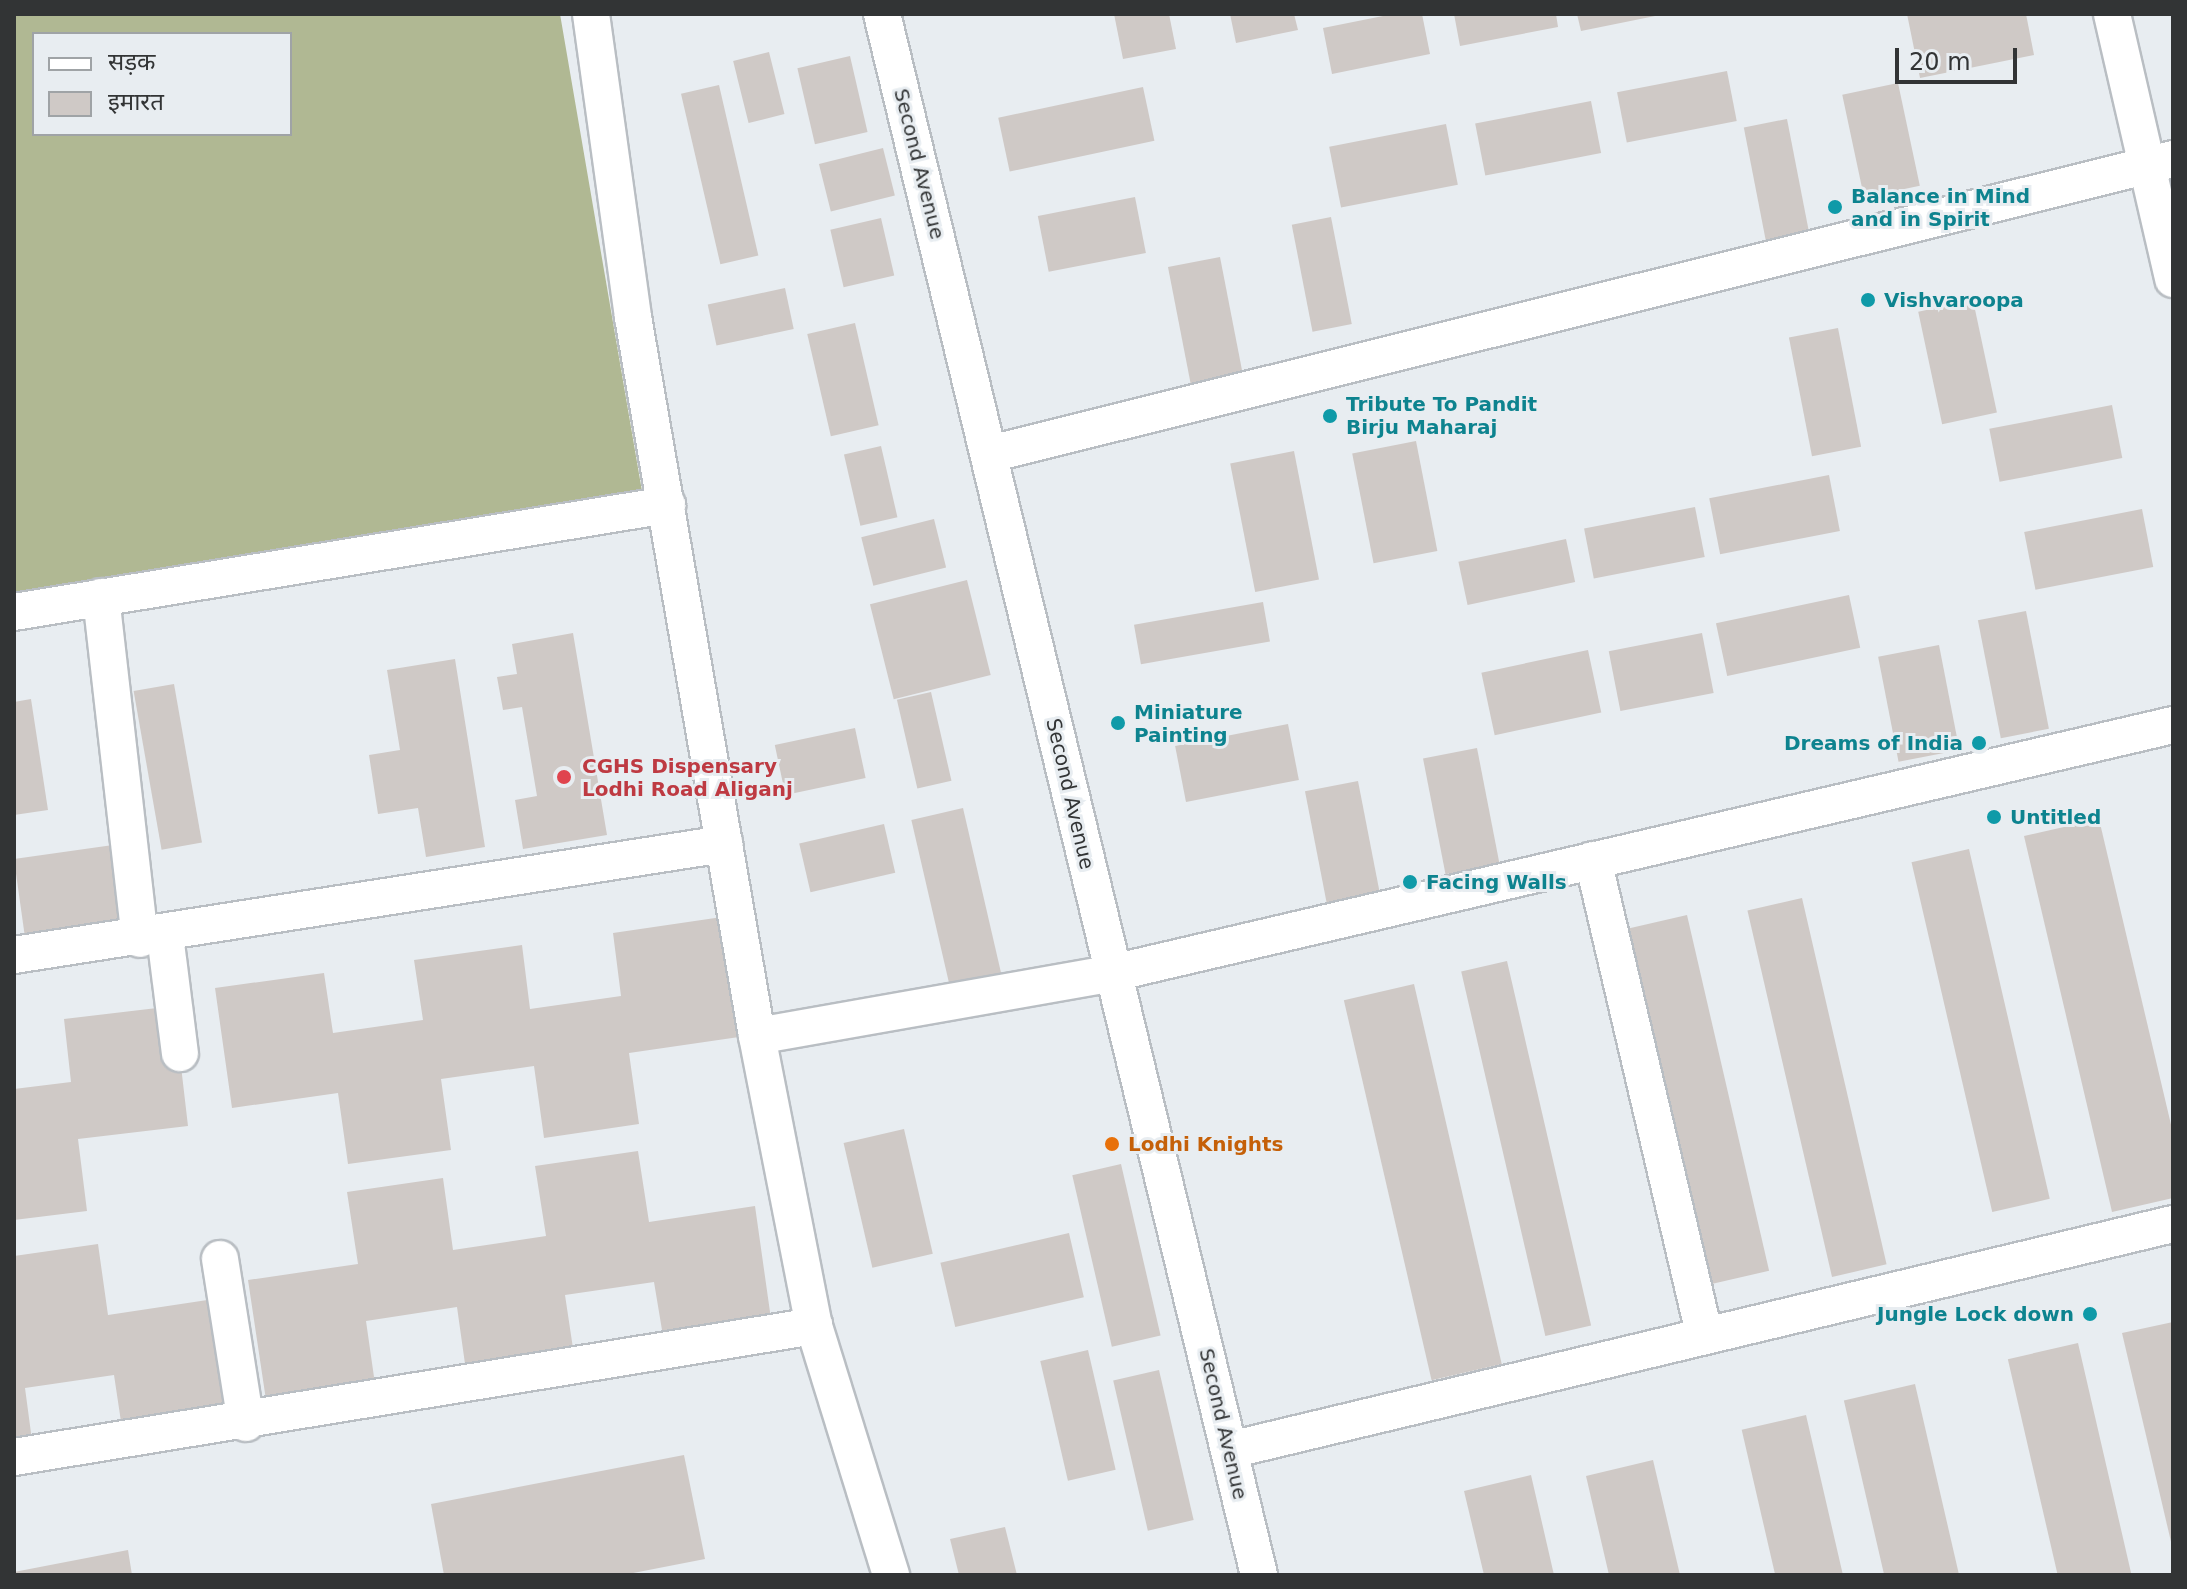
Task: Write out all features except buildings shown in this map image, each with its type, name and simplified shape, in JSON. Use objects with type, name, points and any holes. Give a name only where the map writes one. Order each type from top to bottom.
[{"type":"street","points":[[591,14],[667,505],[757,1036],[814,1326],[891,1575]]},
{"type":"street","name":"Second Avenue","points":[[882,14],[1259,1575]]},
{"type":"street","points":[[2112,14],[2159,162],[2173,279]]},
{"type":"street","points":[[990,454],[2159,162]]},
{"type":"street","points":[[14,612],[667,505]]},
{"type":"street","points":[[101,597],[152,937],[180,1053]]},
{"type":"street","points":[[757,1036],[1113,973],[2173,725]]},
{"type":"street","points":[[14,955],[152,937],[724,844]]},
{"type":"street","points":[[1593,860],[1705,1336]]},
{"type":"street","points":[[1230,1450],[2173,1224]]},
{"type":"street","points":[[220,1259],[246,1423]]},
{"type":"street","points":[[14,1457],[246,1423],[814,1326]]},
{"type":"green space","points":[[14,14],[560,14],[643,497],[14,605]]},
{"type":"place","name":"Balance in Mind and in Spirit","points":[[1835,207]]},
{"type":"place","name":"Vishvaroopa","points":[[1868,300]]},
{"type":"place","name":"Tribute To Pandit Birju Maharaj","points":[[1330,416]]},
{"type":"place","name":"Miniature Painting","points":[[1118,723]]},
{"type":"place","name":"Dreams of India","points":[[1979,743]]},
{"type":"place","name":"CGHS Dispensary Lodhi Road Aliganj","points":[[564,777]]},
{"type":"place","name":"Untitled","points":[[1994,817]]},
{"type":"place","name":"Facing Walls","points":[[1410,882]]},
{"type":"place","name":"Lodhi Knights","points":[[1112,1144]]},
{"type":"place","name":"Jungle Lock down","points":[[2090,1314]]}]
